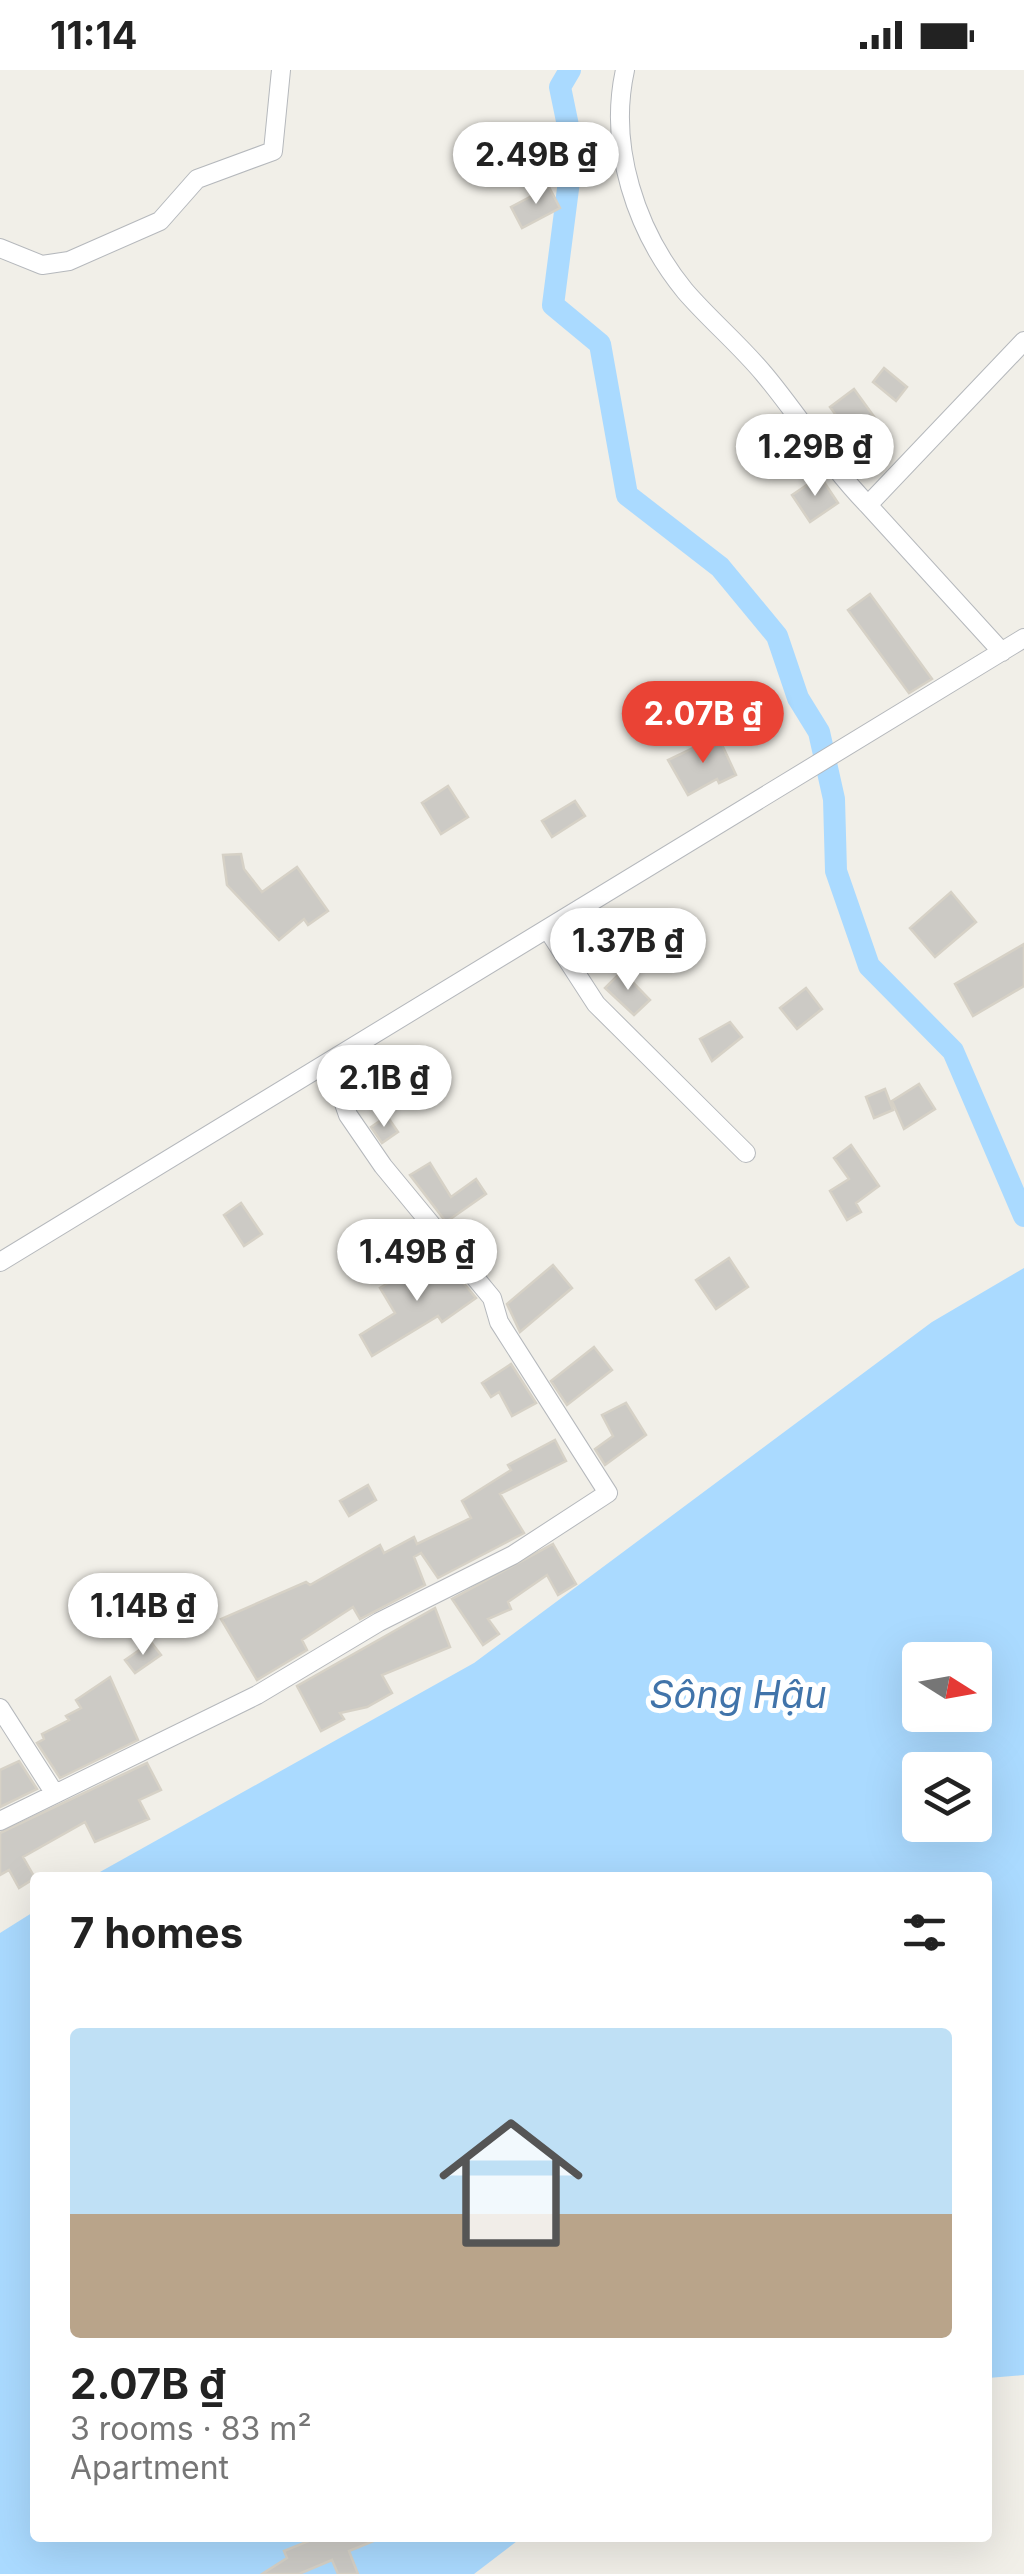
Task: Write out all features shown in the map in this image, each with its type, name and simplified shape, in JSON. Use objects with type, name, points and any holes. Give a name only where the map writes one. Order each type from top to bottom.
[{"type":"street","points":[[0,248],[42,265],[69,261],[160,220],[197,179],[273,151],[281,70]]},
{"type":"street","points":[[625,70],[623,148],[630,187],[646,231],[688,294],[743,348],[838,474],[1002,652]]},
{"type":"street","points":[[868,505],[1024,341]]},
{"type":"street","points":[[0,1262],[1024,638]]},
{"type":"street","points":[[548,930],[596,1004],[746,1154]]},
{"type":"street","points":[[0,1821],[257,1696],[379,1622],[512,1555],[608,1493],[499,1322],[492,1298],[383,1166],[348,1114],[330,1063]]},
{"type":"street","points":[[0,1708],[55,1794]]},
{"type":"water","name":"Sông Hậu","points":[[1024,1268],[1024,2375],[992,2378],[992,1872],[100,1872],[474,1663],[932,1322]]},
{"type":"water","points":[[30,1914],[30,2542],[516,2542],[474,2574],[0,2574],[0,1933]]},
{"type":"building","points":[[549,187],[560,208],[522,228],[511,207]]},
{"type":"building","points":[[884,368],[907,387],[896,401],[873,382]]},
{"type":"building","points":[[854,389],[891,440],[867,458],[830,407]]},
{"type":"building","points":[[820,476],[838,503],[810,522],[792,495]]},
{"type":"building","points":[[870,594],[932,679],[909,693],[848,610]]},
{"type":"building","points":[[718,736],[736,775],[719,783],[717,779],[688,795],[668,760]]},
{"type":"building","points":[[448,786],[468,817],[441,834],[422,803]]},
{"type":"building","points":[[575,801],[585,816],[552,837],[542,821]]},
{"type":"building","points":[[241,854],[244,869],[262,892],[297,867],[328,911],[308,925],[304,919],[279,940],[227,885],[223,855]]},
{"type":"building","points":[[951,892],[976,922],[935,957],[910,928]]},
{"type":"building","points":[[1024,944],[1024,986],[973,1016],[955,984]]},
{"type":"building","points":[[622,971],[650,1000],[634,1015],[605,988]]},
{"type":"building","points":[[806,988],[822,1009],[797,1029],[780,1008]]},
{"type":"building","points":[[730,1022],[742,1037],[712,1061],[700,1039]]},
{"type":"building","points":[[919,1084],[935,1109],[904,1129],[892,1101]]},
{"type":"building","points":[[885,1089],[893,1110],[874,1118],[866,1097]]},
{"type":"building","points":[[387,1116],[398,1132],[382,1143],[371,1127]]},
{"type":"building","points":[[851,1145],[879,1186],[856,1203],[861,1212],[847,1220],[830,1191],[849,1179],[834,1158]]},
{"type":"building","points":[[430,1163],[451,1197],[476,1179],[486,1194],[446,1222],[410,1175]]},
{"type":"building","points":[[241,1203],[262,1234],[244,1246],[224,1215]]},
{"type":"building","points":[[431,1257],[446,1281],[456,1274],[476,1298],[442,1322],[438,1316],[372,1356],[360,1335],[395,1313],[380,1288]]},
{"type":"building","points":[[729,1258],[748,1287],[716,1309],[696,1280]]},
{"type":"building","points":[[553,1265],[572,1288],[520,1332],[507,1304]]},
{"type":"building","points":[[594,1347],[612,1370],[567,1405],[551,1381]]},
{"type":"building","points":[[511,1364],[536,1403],[512,1416],[499,1392],[491,1397],[482,1383]]},
{"type":"building","points":[[626,1403],[646,1435],[605,1465],[595,1449],[613,1436],[602,1415]]},
{"type":"building","points":[[555,1440],[566,1461],[500,1494],[524,1533],[438,1578],[421,1553],[414,1557],[425,1585],[360,1619],[353,1607],[302,1640],[307,1650],[257,1680],[221,1619],[306,1582],[310,1585],[380,1545],[384,1553],[414,1537],[417,1544],[471,1518],[462,1501],[511,1470],[508,1465]]},
{"type":"building","points":[[368,1485],[376,1500],[349,1516],[340,1501]]},
{"type":"building","points":[[553,1544],[576,1584],[558,1595],[547,1575],[508,1602],[511,1609],[488,1619],[499,1634],[483,1645],[452,1599]]},
{"type":"building","points":[[435,1608],[450,1647],[382,1675],[392,1693],[367,1707],[340,1713],[344,1719],[321,1731],[297,1686]]},
{"type":"building","points":[[151,1642],[161,1655],[135,1673],[125,1660]]},
{"type":"building","points":[[110,1677],[138,1740],[60,1778],[37,1743],[44,1739],[42,1734],[69,1720],[66,1716],[81,1708],[76,1700]]},
{"type":"building","points":[[19,1761],[37,1789],[0,1807],[0,1770]]},
{"type":"building","points":[[147,1763],[161,1790],[139,1800],[149,1819],[95,1842],[85,1822],[23,1857],[32,1872],[30,1881],[19,1888],[9,1870],[0,1875],[0,1833]]},
{"type":"building","points":[[306,2542],[371,2542],[349,2551],[358,2574],[338,2574],[332,2560],[299,2574],[262,2574],[287,2558],[284,2551]]},
{"type":"waterway","points":[[570,70],[560,87],[573,150],[553,305],[600,344],[627,495],[720,567],[777,636],[798,698],[819,732],[834,799],[836,871],[869,966],[953,1051],[1024,1216]]}]
